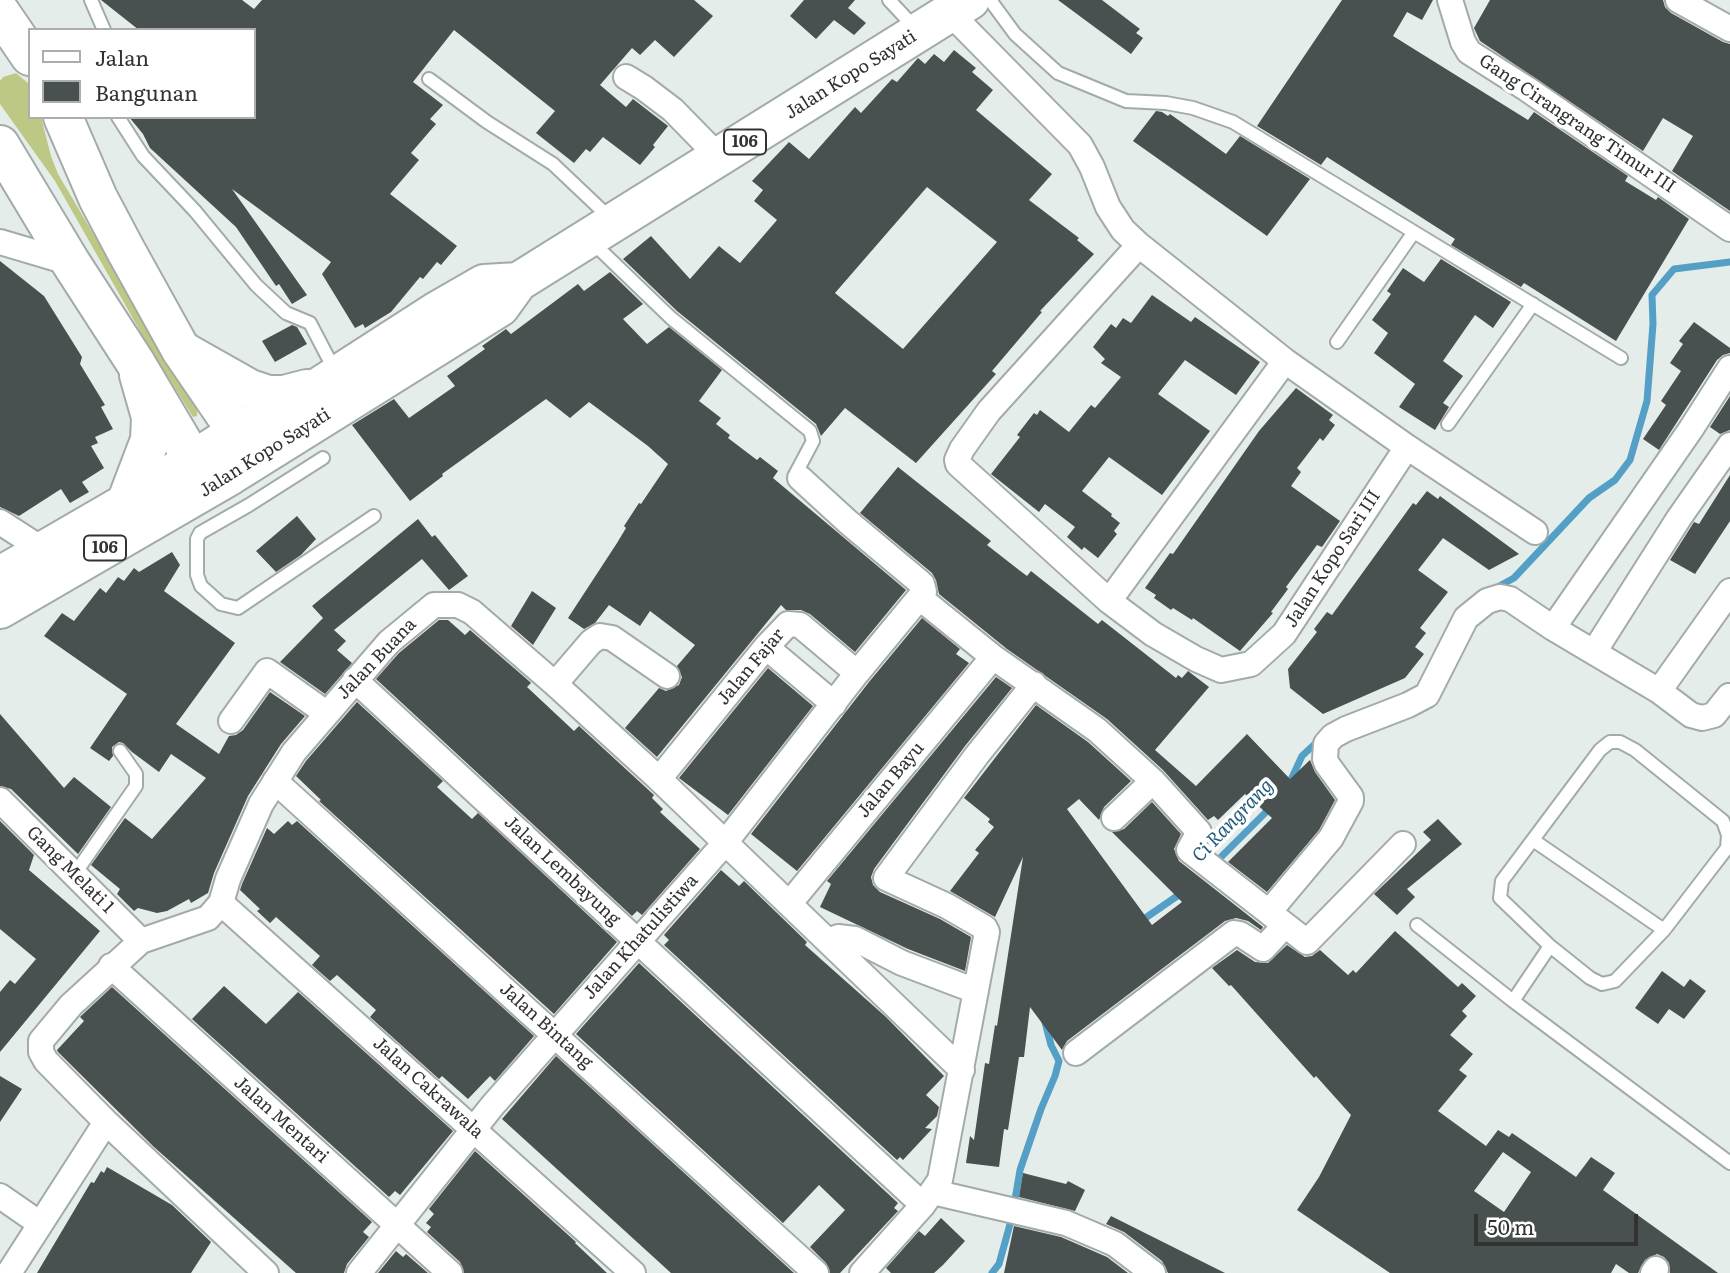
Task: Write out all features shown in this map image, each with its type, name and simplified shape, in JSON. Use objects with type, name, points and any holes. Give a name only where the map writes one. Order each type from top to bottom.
[{"type":"main road","points":[[0,12],[28,53]]},
{"type":"main road","name":"Jalan Kopo Sayati","points":[[0,609],[231,475],[500,307],[518,282],[946,15]]},
{"type":"main road","points":[[0,64],[11,59],[28,64]]},
{"type":"main road","points":[[64,119],[98,198],[181,350],[231,475]]},
{"type":"main road","points":[[0,145],[135,362],[231,475]]},
{"type":"main road","name":"Jalan Kopo Sayati","points":[[0,576],[126,503],[231,475],[328,381],[484,284],[518,282]]},
{"type":"main road","points":[[181,350],[250,389],[268,395],[284,395],[328,381]]},
{"type":"main road","points":[[126,503],[150,440],[151,416],[135,362]]},
{"type":"street","name":"Gang Cirangrang Timur III","points":[[1450,0],[1463,42],[1469,51],[1730,229]]},
{"type":"street","points":[[1678,0],[1730,29]]},
{"type":"street","points":[[946,15],[1080,145],[1108,207],[1123,230],[1139,245],[1285,361],[1407,447],[1535,532]]},
{"type":"street","points":[[626,77],[673,110],[720,158]]},
{"type":"street","points":[[0,242],[71,263]]},
{"type":"street","points":[[1139,245],[989,411],[957,460],[958,464],[1109,601],[1285,361]]},
{"type":"street","points":[[1553,628],[1730,368]]},
{"type":"street","points":[[1594,652],[1679,518],[1730,445]]},
{"type":"street","name":"Jalan Kopo Sari III","points":[[1109,601],[1153,634],[1209,665],[1221,670],[1251,664],[1284,634],[1407,447]]},
{"type":"street","points":[[800,478],[922,584],[924,590],[919,598],[993,657],[1097,730],[1153,781],[1199,832],[1189,850],[1307,942],[1403,844]]},
{"type":"street","points":[[0,522],[45,551]]},
{"type":"street","points":[[1659,691],[1730,591]]},
{"type":"street","points":[[1076,1054],[1234,933],[1263,948],[1277,918],[1331,838],[1351,801],[1352,797],[1335,778],[1325,760],[1326,744],[1333,736],[1427,695],[1466,618],[1487,601],[1500,597],[1510,599],[1659,691],[1691,715],[1702,718],[1714,715],[1730,695]]},
{"type":"street","name":"Jalan Khatulistiwa","points":[[359,1273],[493,1105],[726,843],[857,673],[919,598]]},
{"type":"street","name":"Jalan Buana","points":[[221,903],[248,830],[294,752],[389,642],[424,611],[435,605],[458,605],[472,612],[659,779],[962,1070]]},
{"type":"street","name":"Jalan Fajar","points":[[659,779],[766,646],[788,624],[800,625],[857,673]]},
{"type":"street","points":[[555,684],[591,642],[600,636],[611,638],[667,676]]},
{"type":"street","points":[[766,646],[834,704]]},
{"type":"street","name":"Jalan Bayu","points":[[789,904],[993,657]]},
{"type":"street","points":[[230,721],[267,671],[326,713]]},
{"type":"street","name":"Jalan Lembayung","points":[[355,680],[637,941],[928,1198]]},
{"type":"street","points":[[862,1273],[928,1198],[944,1168],[986,930],[947,906],[886,878],[977,755],[1034,684]]},
{"type":"street","name":"Jalan Bintang","points":[[275,781],[816,1273]]},
{"type":"street","points":[[1114,818],[1153,781]]},
{"type":"street","name":"Gang Melati 1","points":[[0,800],[141,941]]},
{"type":"street","points":[[221,903],[208,918],[141,941],[64,1012],[40,1045],[46,1061],[106,1122],[266,1273]]},
{"type":"street","name":"Jalan Cakrawala","points":[[221,903],[633,1273]]},
{"type":"street","points":[[829,942],[838,937],[855,939],[902,962],[976,991]]},
{"type":"street","name":"Jalan Mentari","points":[[111,966],[450,1273]]},
{"type":"street","points":[[9,1273],[106,1122]]},
{"type":"street","points":[[0,1196],[39,1223]]},
{"type":"street","points":[[928,1198],[1000,1206],[1066,1223],[1115,1244],[1153,1273]]},
{"type":"lane","points":[[90,0],[103,28]]},
{"type":"lane","points":[[889,0],[946,15]]},
{"type":"lane","points":[[990,0],[1015,34],[1058,73],[1126,101],[1166,103],[1193,108],[1233,122],[1621,358]]},
{"type":"lane","points":[[429,79],[487,122],[553,164],[671,318],[810,431],[813,441],[796,473],[800,478]]},
{"type":"lane","points":[[119,119],[143,156],[195,211],[256,285],[286,313],[310,323],[328,381]]},
{"type":"lane","points":[[1337,342],[1414,232]]},
{"type":"lane","points":[[1448,424],[1533,304]]},
{"type":"lane","points":[[323,458],[231,475],[205,529],[197,539],[198,581],[221,604],[238,608],[374,516]]},
{"type":"lane","points":[[1610,742],[1620,742],[1635,750],[1723,821],[1728,835],[1727,848],[1664,930],[1615,981],[1602,984],[1590,978],[1550,946],[1500,898],[1502,881],[1600,750],[1610,742]]},
{"type":"lane","points":[[75,875],[136,786],[136,774],[120,751]]},
{"type":"lane","points":[[1533,840],[1664,930]]},
{"type":"lane","points":[[1417,925],[1513,1001],[1730,1163]]},
{"type":"lane","points":[[1513,1001],[1550,946]]},
{"type":"green space","points":[[16,73],[28,83],[28,119],[42,119],[58,174],[197,409],[197,416],[193,417],[148,345],[55,181],[0,104],[0,81],[3,77]]},
{"type":"building","points":[[101,0],[242,0],[254,9],[262,0],[694,0],[713,16],[674,57],[655,40],[640,55],[632,48],[600,85],[626,107],[633,99],[668,126],[640,165],[603,137],[590,152],[586,149],[574,163],[536,133],[555,111],[454,30],[413,82],[443,105],[430,119],[436,124],[411,153],[419,160],[390,194],[457,246],[441,265],[437,262],[423,279],[420,277],[391,312],[365,328],[363,324],[355,328],[322,274],[331,262],[232,189],[307,295],[292,304],[279,284],[276,286],[236,227],[150,148],[131,119],[256,119],[256,28],[136,28]]},
{"type":"building","points":[[804,0],[855,0],[848,8],[866,23],[854,35],[834,20],[816,39],[790,16]]},
{"type":"building","points":[[1058,0],[1102,0],[1140,29],[1136,33],[1143,38],[1131,54]]},
{"type":"building","points":[[1342,0],[1433,0],[1422,20],[1407,12],[1393,36],[1528,120],[1534,112],[1628,176],[1625,181],[1656,200],[1658,197],[1689,219],[1616,341],[1524,283],[1521,287],[1451,245],[1455,239],[1327,157],[1321,165],[1257,126]]},
{"type":"building","points":[[1490,0],[1663,0],[1671,13],[1730,44],[1730,211],[1672,171],[1693,136],[1663,118],[1643,151],[1480,41],[1474,28]]},
{"type":"building","points":[[954,50],[976,68],[972,72],[993,90],[976,110],[1052,174],[1029,200],[1079,238],[1077,240],[1094,254],[1040,311],[1042,312],[992,371],[996,374],[916,463],[845,408],[821,436],[816,424],[677,311],[623,259],[651,236],[690,279],[719,246],[740,263],[777,220],[754,201],[763,190],[752,181],[789,142],[809,159],[855,107],[861,113],[892,79],[897,82],[918,58],[925,64],[934,54],[944,62]],"holes":[[[927,187],[997,242],[903,349],[835,293]]]},
{"type":"building","points":[[1156,111],[1168,116],[1170,114],[1226,154],[1240,136],[1310,179],[1267,236],[1133,141]]},
{"type":"building","points":[[1441,259],[1511,302],[1493,328],[1475,315],[1443,361],[1463,376],[1443,403],[1449,407],[1435,430],[1399,407],[1415,384],[1374,353],[1388,333],[1372,320],[1391,294],[1387,291],[1403,268],[1424,282]]},
{"type":"building","points":[[0,261],[44,296],[82,357],[80,364],[105,405],[101,407],[113,429],[95,437],[98,443],[91,446],[104,468],[82,482],[89,492],[70,503],[61,489],[19,516],[0,507]]},
{"type":"building","points":[[610,272],[643,304],[623,319],[647,344],[669,327],[722,370],[699,401],[721,418],[716,424],[730,435],[728,438],[757,460],[760,457],[778,471],[773,478],[906,590],[855,652],[810,614],[801,610],[786,610],[781,605],[657,757],[625,728],[659,688],[666,691],[679,685],[682,677],[677,666],[695,645],[650,611],[640,626],[609,605],[595,623],[584,629],[568,618],[617,543],[626,528],[624,526],[668,464],[589,402],[570,418],[546,399],[442,474],[443,476],[410,501],[352,425],[394,399],[409,418],[455,386],[447,376],[485,349],[482,346],[506,329],[511,334],[578,284],[584,291]]},
{"type":"building","points":[[1152,295],[1191,322],[1195,317],[1260,362],[1236,395],[1185,360],[1158,394],[1210,431],[1162,495],[1109,457],[1082,491],[1120,523],[1114,531],[1117,534],[1098,558],[1084,547],[1082,550],[1067,537],[1075,527],[1045,504],[1039,512],[991,474],[1020,437],[1017,435],[1034,413],[1037,415],[1040,410],[1069,432],[1091,405],[1095,408],[1121,377],[1101,363],[1105,359],[1093,347],[1111,324],[1116,328],[1123,318],[1131,323]]},
{"type":"building","points":[[1694,322],[1730,348],[1730,353],[1717,360],[1659,450],[1643,439],[1666,405],[1661,401],[1681,371],[1670,363],[1683,344],[1679,341]]},
{"type":"building","points":[[292,325],[297,327],[307,344],[275,362],[262,341]]},
{"type":"building","points":[[1296,388],[1333,415],[1329,420],[1335,425],[1323,441],[1320,438],[1297,468],[1301,472],[1291,486],[1340,521],[1322,547],[1317,545],[1286,587],[1288,589],[1271,612],[1273,613],[1240,651],[1193,618],[1192,620],[1173,608],[1171,610],[1145,588],[1170,553],[1173,554],[1259,431]]},
{"type":"building","points":[[1730,396],[1730,430],[1720,434],[1710,427]]},
{"type":"building","points":[[898,467],[991,541],[987,545],[1027,576],[1031,571],[1098,624],[1102,620],[1176,678],[1178,675],[1182,678],[1188,671],[1209,687],[1155,750],[1196,786],[1247,734],[1290,779],[1310,760],[1315,772],[1335,800],[1319,830],[1267,892],[1228,862],[1272,818],[1245,794],[1218,820],[1214,816],[1208,820],[1163,770],[1107,719],[1007,649],[939,594],[932,573],[860,513]]},
{"type":"building","points":[[1730,475],[1730,521],[1695,574],[1670,560],[1694,522],[1699,524]]},
{"type":"building","points":[[1427,491],[1438,499],[1440,496],[1519,554],[1489,570],[1443,538],[1418,570],[1448,592],[1420,628],[1426,633],[1415,647],[1424,654],[1405,678],[1323,714],[1290,688],[1288,669],[1317,632],[1314,629],[1327,612],[1332,615],[1413,503],[1416,505]]},
{"type":"building","points":[[297,516],[316,539],[301,555],[276,572],[256,551]]},
{"type":"building","points":[[418,519],[432,537],[435,535],[468,576],[449,590],[422,559],[334,630],[346,641],[337,650],[352,663],[325,694],[280,662],[323,618],[312,606]]},
{"type":"building","points":[[172,552],[180,565],[164,591],[235,643],[176,724],[219,754],[229,736],[243,730],[270,692],[305,716],[281,744],[248,796],[208,893],[191,903],[189,899],[167,911],[157,913],[138,908],[134,911],[117,894],[120,889],[91,865],[125,818],[152,839],[206,778],[171,754],[159,772],[123,743],[119,742],[112,747],[113,756],[109,761],[90,748],[127,694],[44,636],[62,613],[74,621],[100,588],[106,593],[118,577],[124,581],[134,568],[139,572]]},
{"type":"building","points":[[532,591],[556,608],[533,645],[511,626]]},
{"type":"building","points":[[922,618],[960,649],[956,654],[969,663],[797,871],[751,834]]},
{"type":"building","points":[[439,620],[448,620],[465,635],[470,630],[529,681],[531,683],[527,687],[574,731],[579,726],[654,795],[652,798],[663,809],[660,812],[700,849],[642,915],[637,911],[632,916],[376,679],[399,653]]},
{"type":"building","points":[[768,668],[813,706],[728,815],[679,778]]},
{"type":"building","points":[[996,677],[1012,688],[965,746],[874,869],[871,877],[873,885],[880,892],[940,919],[971,937],[965,971],[908,949],[820,907],[831,884],[827,881]]},
{"type":"building","points":[[357,702],[443,781],[437,787],[472,819],[478,813],[617,942],[554,1014],[319,801],[321,800],[296,776]]},
{"type":"building","points":[[1036,705],[1088,742],[1131,781],[1104,807],[1099,820],[1079,799],[1067,809],[1152,925],[1182,902],[1112,832],[1124,829],[1152,802],[1181,834],[1174,849],[1179,861],[1263,927],[1261,930],[1248,921],[1236,918],[1225,921],[1067,1041],[1062,1050],[1030,1007],[1024,1057],[1019,1057],[1008,1130],[1004,1129],[999,1167],[966,1163],[970,1136],[974,1140],[985,1063],[989,1064],[995,1025],[997,1026],[1023,857],[995,917],[950,891],[979,853],[975,850],[994,827],[988,822],[990,819],[964,798]]},
{"type":"building","points":[[0,714],[64,788],[74,777],[111,807],[78,854],[11,789],[0,786]]},
{"type":"building","points":[[1438,819],[1462,844],[1407,889],[1415,897],[1397,915],[1374,894],[1431,840],[1423,832]]},
{"type":"building","points":[[0,821],[34,855],[29,870],[100,931],[0,1052],[0,992],[10,980],[15,984],[36,959],[0,929]]},
{"type":"building","points":[[288,821],[292,825],[297,821],[534,1036],[495,1081],[490,1076],[468,1099],[442,1076],[439,1079],[370,1017],[376,1010],[337,975],[330,981],[312,965],[320,956],[276,917],[270,923],[240,890],[267,828],[274,834]]},
{"type":"building","points":[[721,870],[739,886],[744,881],[807,942],[805,945],[886,1017],[944,1076],[926,1095],[939,1107],[937,1116],[925,1128],[932,1129],[903,1160],[900,1157],[897,1160],[664,945],[669,940],[664,935]]},
{"type":"building","points":[[1395,931],[1458,987],[1462,983],[1476,996],[1462,1011],[1467,1016],[1450,1035],[1473,1054],[1459,1070],[1467,1076],[1438,1111],[1486,1146],[1498,1130],[1509,1137],[1512,1133],[1576,1177],[1591,1157],[1615,1173],[1603,1190],[1718,1273],[1670,1273],[1669,1263],[1657,1254],[1645,1260],[1638,1273],[1629,1273],[1616,1264],[1611,1273],[1390,1273],[1297,1210],[1319,1177],[1351,1115],[1231,985],[1212,968],[1237,950],[1255,962],[1268,963],[1287,945],[1305,957],[1320,950],[1348,975],[1353,970],[1356,973]],"holes":[[[1503,1152],[1531,1172],[1504,1212],[1474,1191]]]},
{"type":"building","points":[[639,963],[898,1203],[894,1208],[898,1211],[840,1273],[830,1273],[826,1263],[810,1247],[845,1210],[819,1185],[783,1223],[576,1034]]},
{"type":"building","points":[[1662,971],[1684,987],[1690,979],[1706,991],[1684,1019],[1669,1009],[1658,1024],[1635,1008]]},
{"type":"building","points":[[224,986],[266,1024],[298,992],[453,1131],[400,1195],[395,1191],[389,1197],[192,1019]]},
{"type":"building","points":[[112,987],[372,1222],[363,1232],[369,1237],[347,1264],[344,1273],[296,1273],[154,1147],[58,1052],[84,1021],[80,1017]]},
{"type":"building","points":[[556,1056],[794,1273],[671,1273],[502,1119]]},
{"type":"building","points":[[0,1076],[22,1089],[0,1122]]},
{"type":"building","points":[[475,1151],[607,1273],[464,1273],[460,1262],[427,1232],[431,1227],[426,1223],[434,1214],[429,1209]]},
{"type":"building","points":[[107,1167],[172,1205],[211,1242],[191,1273],[37,1273],[91,1182],[94,1183],[101,1171],[104,1173]]},
{"type":"building","points":[[1023,1173],[1066,1184],[1068,1181],[1085,1190],[1075,1211],[1019,1197]]},
{"type":"building","points":[[1111,1216],[1225,1273],[1168,1273],[1162,1261],[1124,1232],[1106,1224]]},
{"type":"building","points":[[941,1218],[965,1241],[943,1265],[934,1273],[891,1273],[886,1268],[919,1231],[925,1236]]},
{"type":"building","points":[[1014,1226],[1061,1237],[1107,1257],[1128,1273],[1004,1273]]},
{"type":"building","points":[[396,1251],[403,1257],[406,1254],[428,1273],[378,1273]]},
{"type":"waterway","name":"Ci Rangrang","points":[[1494,589],[1514,578],[1589,498],[1615,480],[1630,460],[1647,401],[1653,324],[1652,295],[1674,269],[1730,262]]},
{"type":"waterway","name":"Ci Rangrang","points":[[1289,784],[1302,756],[1319,740]]},
{"type":"waterway","name":"Ci Rangrang","points":[[1215,863],[1271,807]]},
{"type":"waterway","name":"Ci Rangrang","points":[[1141,921],[1183,892]]},
{"type":"waterway","name":"Ci Rangrang","points":[[992,1273],[999,1264],[1012,1217],[1020,1170],[1059,1061],[1051,1045],[1045,1022]]}]
